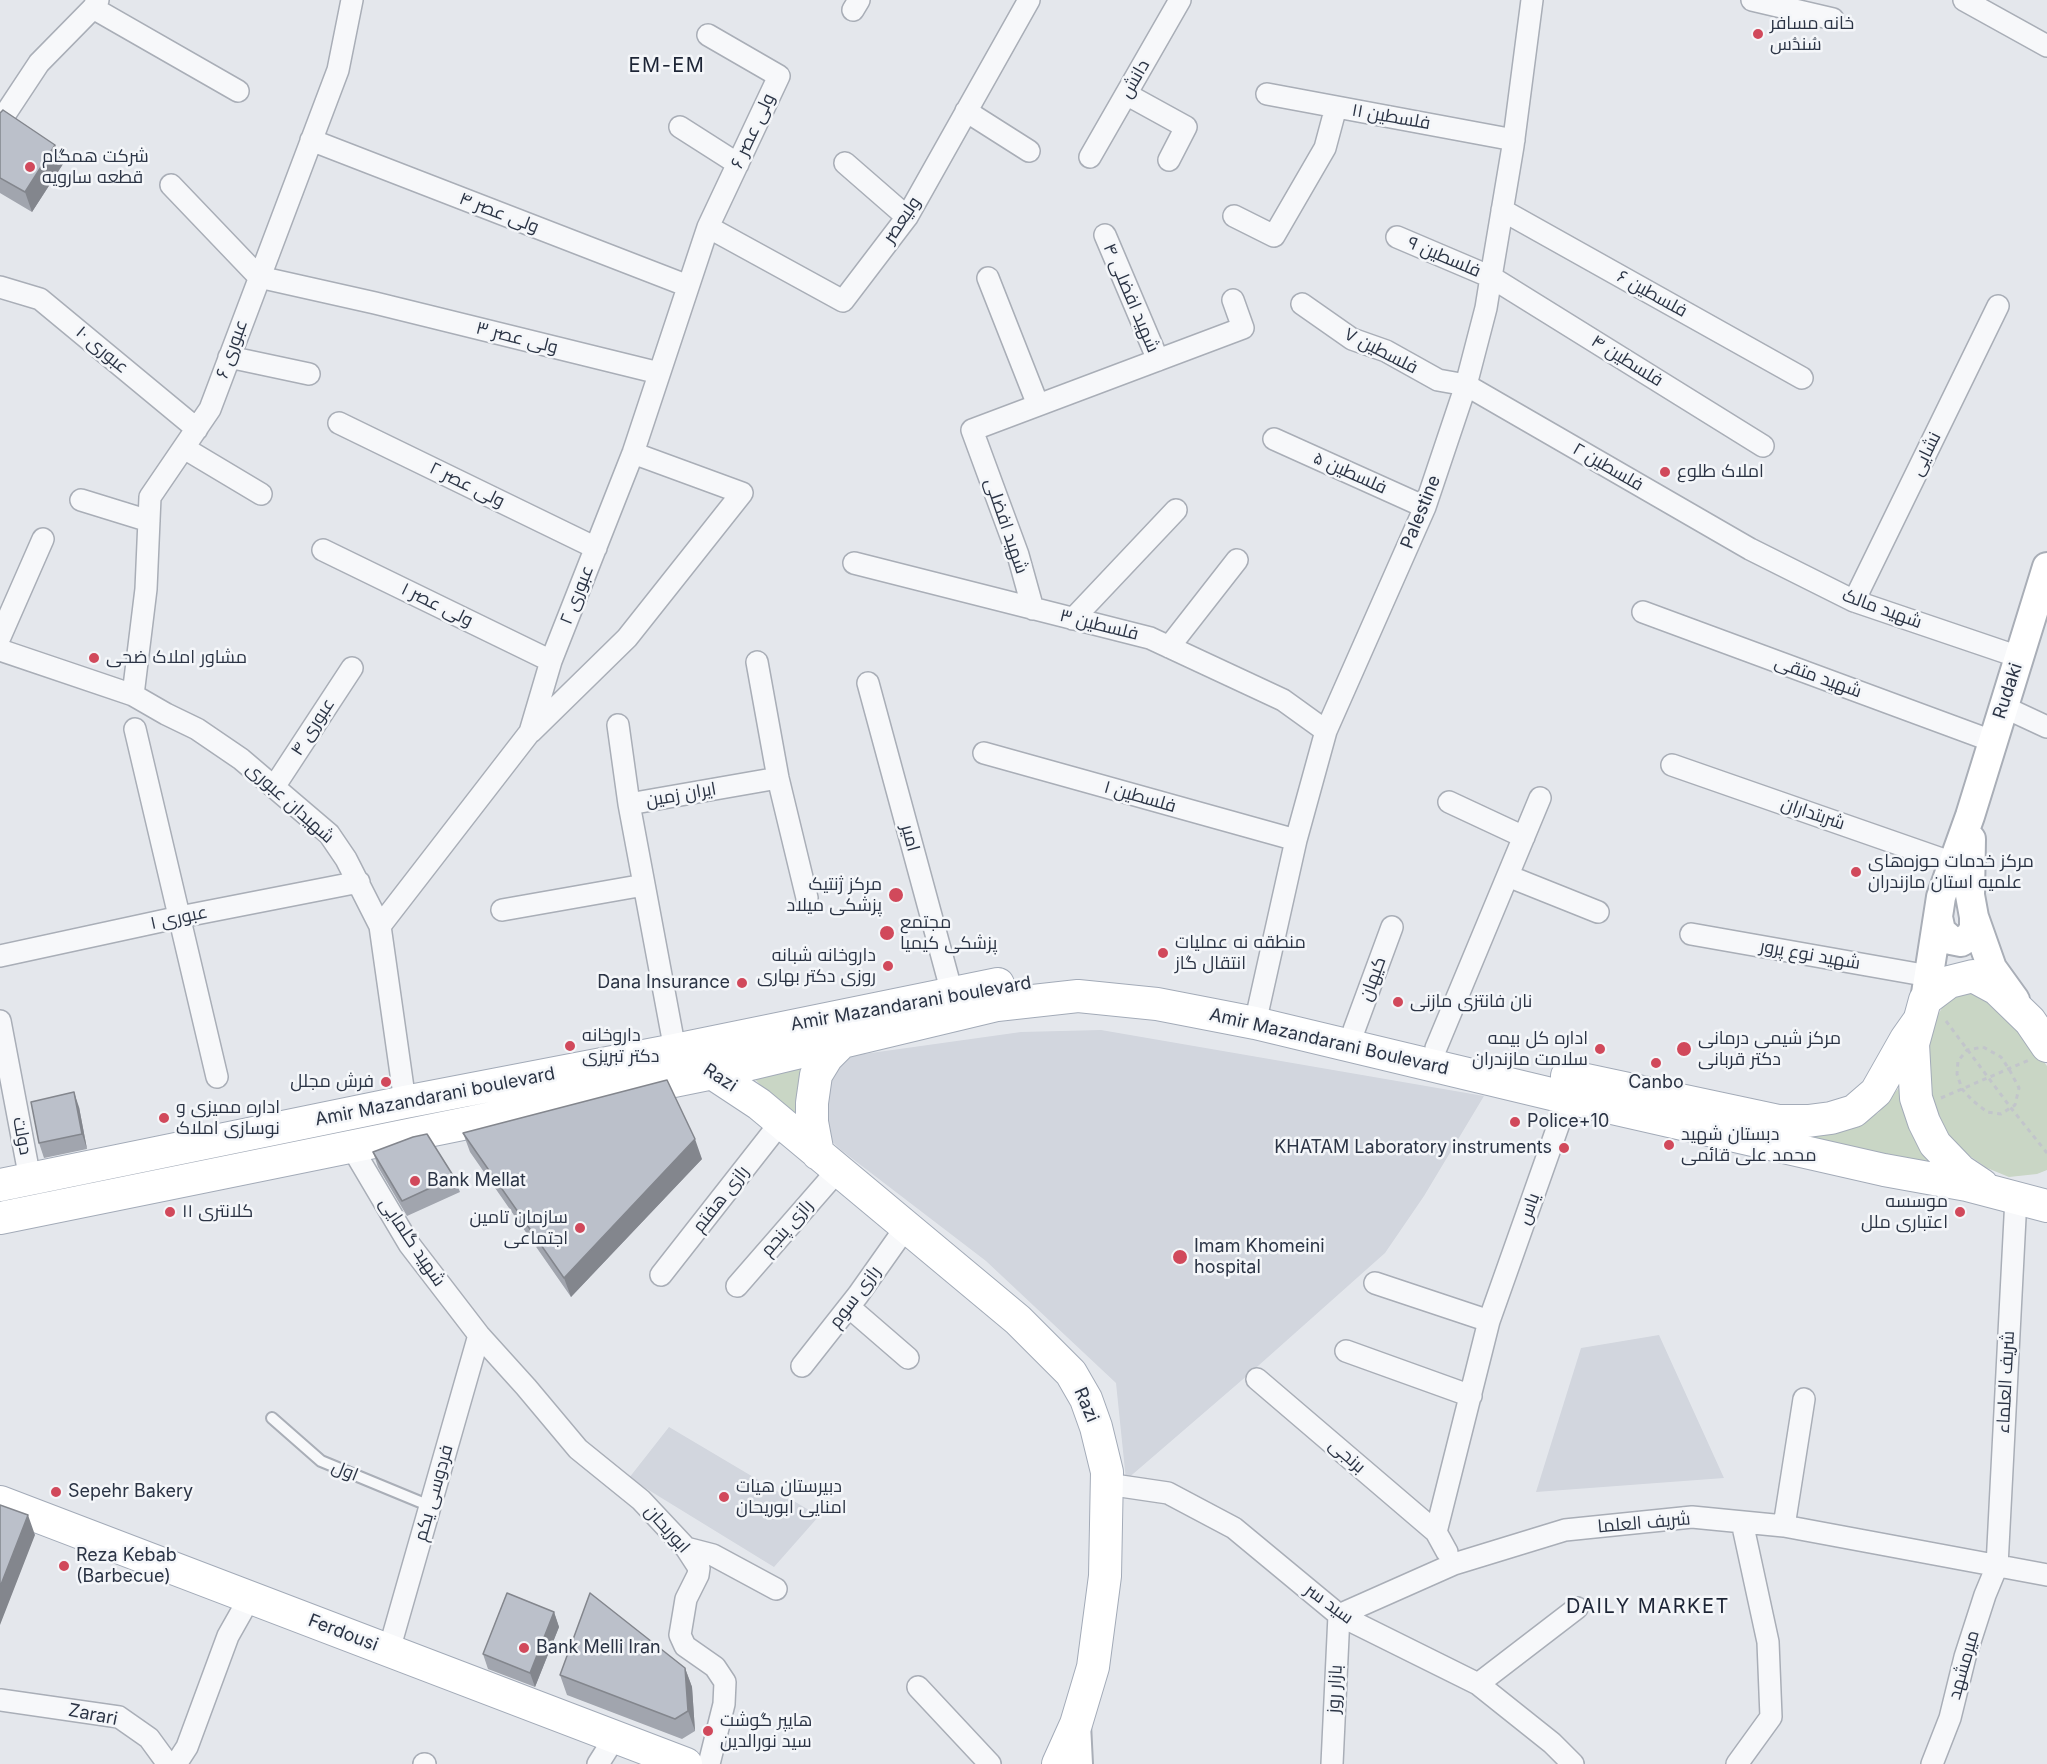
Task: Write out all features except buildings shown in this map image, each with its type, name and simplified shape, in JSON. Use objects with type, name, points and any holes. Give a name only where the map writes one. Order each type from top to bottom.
[{"type":"main road","name":"Rudaki","points":[[1925,999],[1941,897],[1970,816],[2047,567]]},
{"type":"main road","name":"Rudaki","points":[[1970,816],[1970,895],[1974,917],[1992,968],[2038,1041]]},
{"type":"main road","points":[[1938,917],[1941,931],[1951,940],[1961,942],[1970,936],[1974,928],[1974,917]]},
{"type":"main road","name":"Amir Mazandarani boulevard","points":[[0,1185],[952,993],[994,985],[1079,976],[1159,983],[1258,1010],[1778,1121],[1808,1121],[1831,1118],[1854,1111],[1876,1092],[1906,1039],[1925,999]]},
{"type":"main road","points":[[2038,1041],[1997,989],[1973,976],[1949,982],[1925,999],[1913,1044],[1916,1098],[1935,1144],[1961,1171],[2002,1194],[2047,1186]]},
{"type":"main road","name":"Amir Mazandarani Boulevard","points":[[713,1073],[997,1005],[1078,996],[1156,1004],[1255,1023],[1568,1098],[1884,1170],[2002,1194],[2047,1206]]},
{"type":"main road","points":[[828,1162],[812,1122],[812,1103],[816,1075],[827,1057],[843,1041]]},
{"type":"main road","name":"Razi","points":[[675,1050],[759,1104],[1018,1320],[1071,1373],[1086,1399],[1096,1426],[1107,1472],[1105,1575],[1093,1667],[1076,1724],[1058,1764]]},
{"type":"main road","name":"Amir Mazandarani boulevard","points":[[0,1218],[713,1073]]},
{"type":"main road","name":"Ferdousi","points":[[0,1502],[686,1764]]},
{"type":"main road","points":[[1076,1724],[1078,1764]]},
{"type":"street","name":"عبوری ۶","points":[[133,695],[146,589],[150,496],[210,409],[338,70],[352,0]]},
{"type":"street","name":"ولیعصر","points":[[708,227],[843,301],[906,218],[1029,0]]},
{"type":"street","name":"دانش","points":[[1090,158],[1180,0]]},
{"type":"street","name":"Palestine","points":[[1258,1010],[1296,840],[1326,731],[1425,507],[1466,386],[1486,308],[1514,140],[1532,0]]},
{"type":"street","points":[[1752,0],[1833,19]]},
{"type":"street","points":[[1964,0],[2047,46]]},
{"type":"street","points":[[0,122],[39,63],[96,4],[238,91]]},
{"type":"street","name":"ولی عصر ۶","points":[[708,35],[779,76],[708,227]]},
{"type":"street","points":[[1126,94],[1186,127],[1169,160]]},
{"type":"street","name":"فلسطین ۱۱","points":[[1267,94],[1514,140]]},
{"type":"street","points":[[1234,216],[1274,236],[1325,148],[1336,107]]},
{"type":"street","points":[[966,111],[1029,151]]},
{"type":"street","points":[[680,127],[738,164]]},
{"type":"street","name":"ولی عصر ۴","points":[[311,140],[688,286]]},
{"type":"street","points":[[845,163],[906,218]]},
{"type":"street","points":[[171,185],[259,278]]},
{"type":"street","name":"فلسطین ۶","points":[[1502,210],[1803,378]]},
{"type":"street","name":"عبوری ۲","points":[[380,926],[530,732],[551,661],[633,453],[708,227]]},
{"type":"street","name":"شهید افضلی ۴","points":[[1105,235],[1158,360]]},
{"type":"street","name":"فلسطین ۹","points":[[1397,237],[1491,277]]},
{"type":"street","name":"فلسطین ۴","points":[[1491,277],[1763,446]]},
{"type":"street","name":"ولی عصر ۳","points":[[259,278],[375,303],[659,373]]},
{"type":"street","points":[[988,278],[1038,405],[1244,328],[1233,300]]},
{"type":"street","name":"عبوری ۱۰","points":[[0,287],[40,299],[197,429]]},
{"type":"street","name":"فلسطین ۷","points":[[1302,304],[1352,339],[1386,351],[1438,380],[1466,386]]},
{"type":"street","name":"نشایی","points":[[1854,601],[1998,306]]},
{"type":"street","points":[[229,357],[309,374]]},
{"type":"street","name":"فلسطین ۲","points":[[1466,386],[1750,549]]},
{"type":"street","name":"شهید افضلی","points":[[1033,609],[1018,555],[972,430],[1038,405]]},
{"type":"street","name":"ولی عصر ۲","points":[[339,423],[596,548]]},
{"type":"street","name":"فلسطین ۵","points":[[1274,439],[1425,507]]},
{"type":"street","points":[[184,447],[261,494]]},
{"type":"street","points":[[530,732],[627,638],[742,493],[633,453]]},
{"type":"street","points":[[81,500],[149,520]]},
{"type":"street","points":[[1073,619],[1176,510]]},
{"type":"street","points":[[0,637],[43,538]]},
{"type":"street","name":"شهید مالک","points":[[1750,549],[1854,601],[2019,657]]},
{"type":"street","name":"ولی عصر ۱","points":[[323,550],[551,661]]},
{"type":"street","points":[[1169,647],[1238,560]]},
{"type":"street","name":"فلسطین ۳","points":[[854,563],[1150,638],[1283,700],[1326,731]]},
{"type":"street","name":"شهید متقی","points":[[1643,612],[1992,741]]},
{"type":"street","name":"شهیدان عبوری","points":[[0,650],[133,695],[197,729],[241,759],[329,834],[358,882],[380,926],[405,1102]]},
{"type":"street","points":[[757,662],[778,778],[807,898]]},
{"type":"street","name":"عبوری ۴","points":[[274,787],[352,668]]},
{"type":"street","name":"امیر","points":[[868,683],[952,993]]},
{"type":"street","points":[[2004,707],[2047,727]]},
{"type":"street","points":[[618,725],[629,804]]},
{"type":"street","points":[[135,729],[217,1077]]},
{"type":"street","name":"فلسطین ۱","points":[[984,753],[1296,840]]},
{"type":"street","name":"شربتداران","points":[[1672,765],[1953,863]]},
{"type":"street","name":"ایران زمین","points":[[675,1050],[629,804],[778,778]]},
{"type":"street","points":[[1436,1048],[1540,798]]},
{"type":"street","points":[[1449,802],[1524,837]]},
{"type":"street","points":[[1508,876],[1598,912]]},
{"type":"street","name":"عبوری ۱","points":[[0,956],[358,882]]},
{"type":"street","points":[[502,910],[644,885]]},
{"type":"street","name":"کیهان","points":[[1354,1030],[1392,927]]},
{"type":"street","name":"شهید نوع پرور","points":[[1691,934],[1925,999]]},
{"type":"street","name":"دولت","points":[[0,1021],[30,1179]]},
{"type":"street","name":"یاس","points":[[1436,1532],[1490,1321],[1568,1098]]},
{"type":"street","name":"رازی هفتم","points":[[661,1275],[781,1122]]},
{"type":"street","name":"شهید گلمایی","points":[[351,1146],[409,1244],[478,1335]]},
{"type":"street","name":"رازی پنجم","points":[[737,1286],[828,1162]]},
{"type":"street","name":"شریف العلماء","points":[[1997,1566],[2002,1194]]},
{"type":"street","name":"رازی سوم","points":[[802,1366],[906,1227]]},
{"type":"street","points":[[1375,1283],[1490,1321]]},
{"type":"street","points":[[849,1306],[908,1358]]},
{"type":"street","name":"فردوسی یکم","points":[[389,1650],[478,1335]]},
{"type":"street","name":"ابوریحان","points":[[478,1335],[578,1449],[640,1500],[686,1548],[699,1568],[686,1599],[680,1635],[685,1646],[715,1666],[725,1682],[724,1704],[709,1764]]},
{"type":"street","points":[[1346,1351],[1471,1396]]},
{"type":"street","name":"برنجی","points":[[1257,1379],[1436,1532]]},
{"type":"street","points":[[1784,1526],[1804,1399]]},
{"type":"street","name":"سید سر","points":[[1107,1484],[1168,1492],[1234,1528],[1339,1615],[1478,1684],[1552,1743],[1573,1764]]},
{"type":"street","name":"شریف العلما","points":[[1339,1615],[1454,1563],[1565,1530],[1692,1517],[1784,1526],[2047,1575]]},
{"type":"street","points":[[1737,1764],[1771,1717],[1768,1642],[1742,1522]]},
{"type":"street","points":[[1436,1532],[1447,1552]]},
{"type":"street","points":[[686,1548],[713,1556],[776,1589]]},
{"type":"street","name":"میرمشهد","points":[[1933,1764],[1950,1718],[1965,1657],[1985,1595],[1997,1566]]},
{"type":"street","points":[[176,1764],[187,1747],[228,1636],[250,1597]]},
{"type":"street","points":[[1478,1684],[1577,1608]]},
{"type":"street","name":"بازار روز","points":[[1332,1764],[1339,1615]]},
{"type":"street","points":[[918,1687],[990,1764]]},
{"type":"street","name":"Zarari","points":[[0,1700],[119,1717],[149,1738],[168,1764]]},
{"type":"street","points":[[598,1764],[615,1737]]},
{"type":"lane","name":"اول","points":[[272,1418],[321,1461],[430,1506]]},
{"type":"path","points":[[1925,999],[2047,1153]]},
{"type":"path","points":[[1919,1108],[2009,1068],[2038,1041]]},
{"type":"path","points":[[1983,1047],[2001,1057],[2019,1088],[2015,1105],[2001,1114],[1987,1112],[1962,1089],[1957,1074],[1958,1061],[1966,1050],[1983,1047]]},
{"type":"shaded area","name":"Imam Khomeini hospital","points":[[1101,1030],[1484,1096],[1424,1196],[1385,1253],[1126,1480],[1116,1383],[986,1261],[841,1150],[824,1134],[835,1058],[1021,1032]]},
{"type":"shaded area","points":[[1659,1335],[1724,1478],[1536,1492],[1581,1348]]},
{"type":"shaded area","name":"دبیرستان هیات امنایی ابوریحان","points":[[669,1427],[819,1516],[774,1567],[629,1478]]},
{"type":"green space","points":[[1081,980],[1168,991],[1684,1107],[1857,1122],[1878,1113],[1902,1084],[1953,1176],[1130,996],[1000,988]]},
{"type":"green space","points":[[1969,991],[1992,1003],[2021,1031],[2047,1066],[2047,1170],[2037,1174],[2009,1177],[1987,1168],[1951,1143],[1933,1100],[1928,1060],[1931,1027],[1946,1001]]},
{"type":"green space","points":[[820,1054],[808,1134],[747,1071]]},
{"type":"place","name":"خانه مسافر سُندُس","points":[[1758,34]]},
{"type":"place","name":"شرکت همگام قطعه سارویه","points":[[30,167]]},
{"type":"place","name":"املاک طلوع","points":[[1665,472]]},
{"type":"place","name":"مشاور املاک ضحی","points":[[94,658]]},
{"type":"place","name":"مرکز خدمات حوزه‌های علمیه استان مازندران","points":[[1856,872]]},
{"type":"place","name":"مرکز ژنتیک پزشکی میلاد","points":[[896,895]]},
{"type":"place","name":"مجتمع پزشکی کیمیا","points":[[887,933]]},
{"type":"place","name":"منطقه نه عملیات انتقال گاز","points":[[1163,953]]},
{"type":"place","name":"داروخانه شبانه روزی دکتر بهاری","points":[[888,966]]},
{"type":"place","name":"Dana Insurance","points":[[742,983]]},
{"type":"place","name":"نان فانتزی مازنی","points":[[1398,1002]]},
{"type":"place","name":"داروخانه دکتر تبریزی","points":[[570,1046]]},
{"type":"place","name":"اداره کل بیمه سلامت مازندران","points":[[1600,1049]]},
{"type":"place","name":"مرکز شیمی درمانی دکتر قربانی","points":[[1684,1049]]},
{"type":"place","name":"Canbo","points":[[1656,1063]]},
{"type":"place","name":"فرش مجلل","points":[[386,1082]]},
{"type":"place","name":"اداره ممیزی و نوسازی املاک","points":[[164,1118]]},
{"type":"place","name":"Police+10","points":[[1515,1122]]},
{"type":"place","name":"دبستان شهید محمد علی قائمی","points":[[1669,1145]]},
{"type":"place","name":"KHATAM Laboratory instruments","points":[[1564,1148]]},
{"type":"place","name":"Bank Mellat","points":[[415,1181]]},
{"type":"place","name":"کلانتری ۱۱","points":[[170,1212]]},
{"type":"place","name":"موسسه اعتباری ملل","points":[[1960,1212]]},
{"type":"place","name":"سازمان تامین اجتماعی","points":[[580,1228]]},
{"type":"place","name":"Imam Khomeini hospital","points":[[1180,1257]]},
{"type":"place","name":"Sepehr Bakery","points":[[56,1492]]},
{"type":"place","name":"دبیرستان هیات امنایی ابوریحان","points":[[724,1497]]},
{"type":"place","name":"Reza Kebab (Barbecue)","points":[[64,1566]]},
{"type":"place","name":"Bank Melli Iran","points":[[524,1648]]},
{"type":"place","name":"هایپر گوشت سید نورالدین","points":[[708,1731]]},
{"type":"district","name":"EM-EM","points":[[667,66]]},
{"type":"district","name":"DAILY MARKET","points":[[1648,1607]]}]
